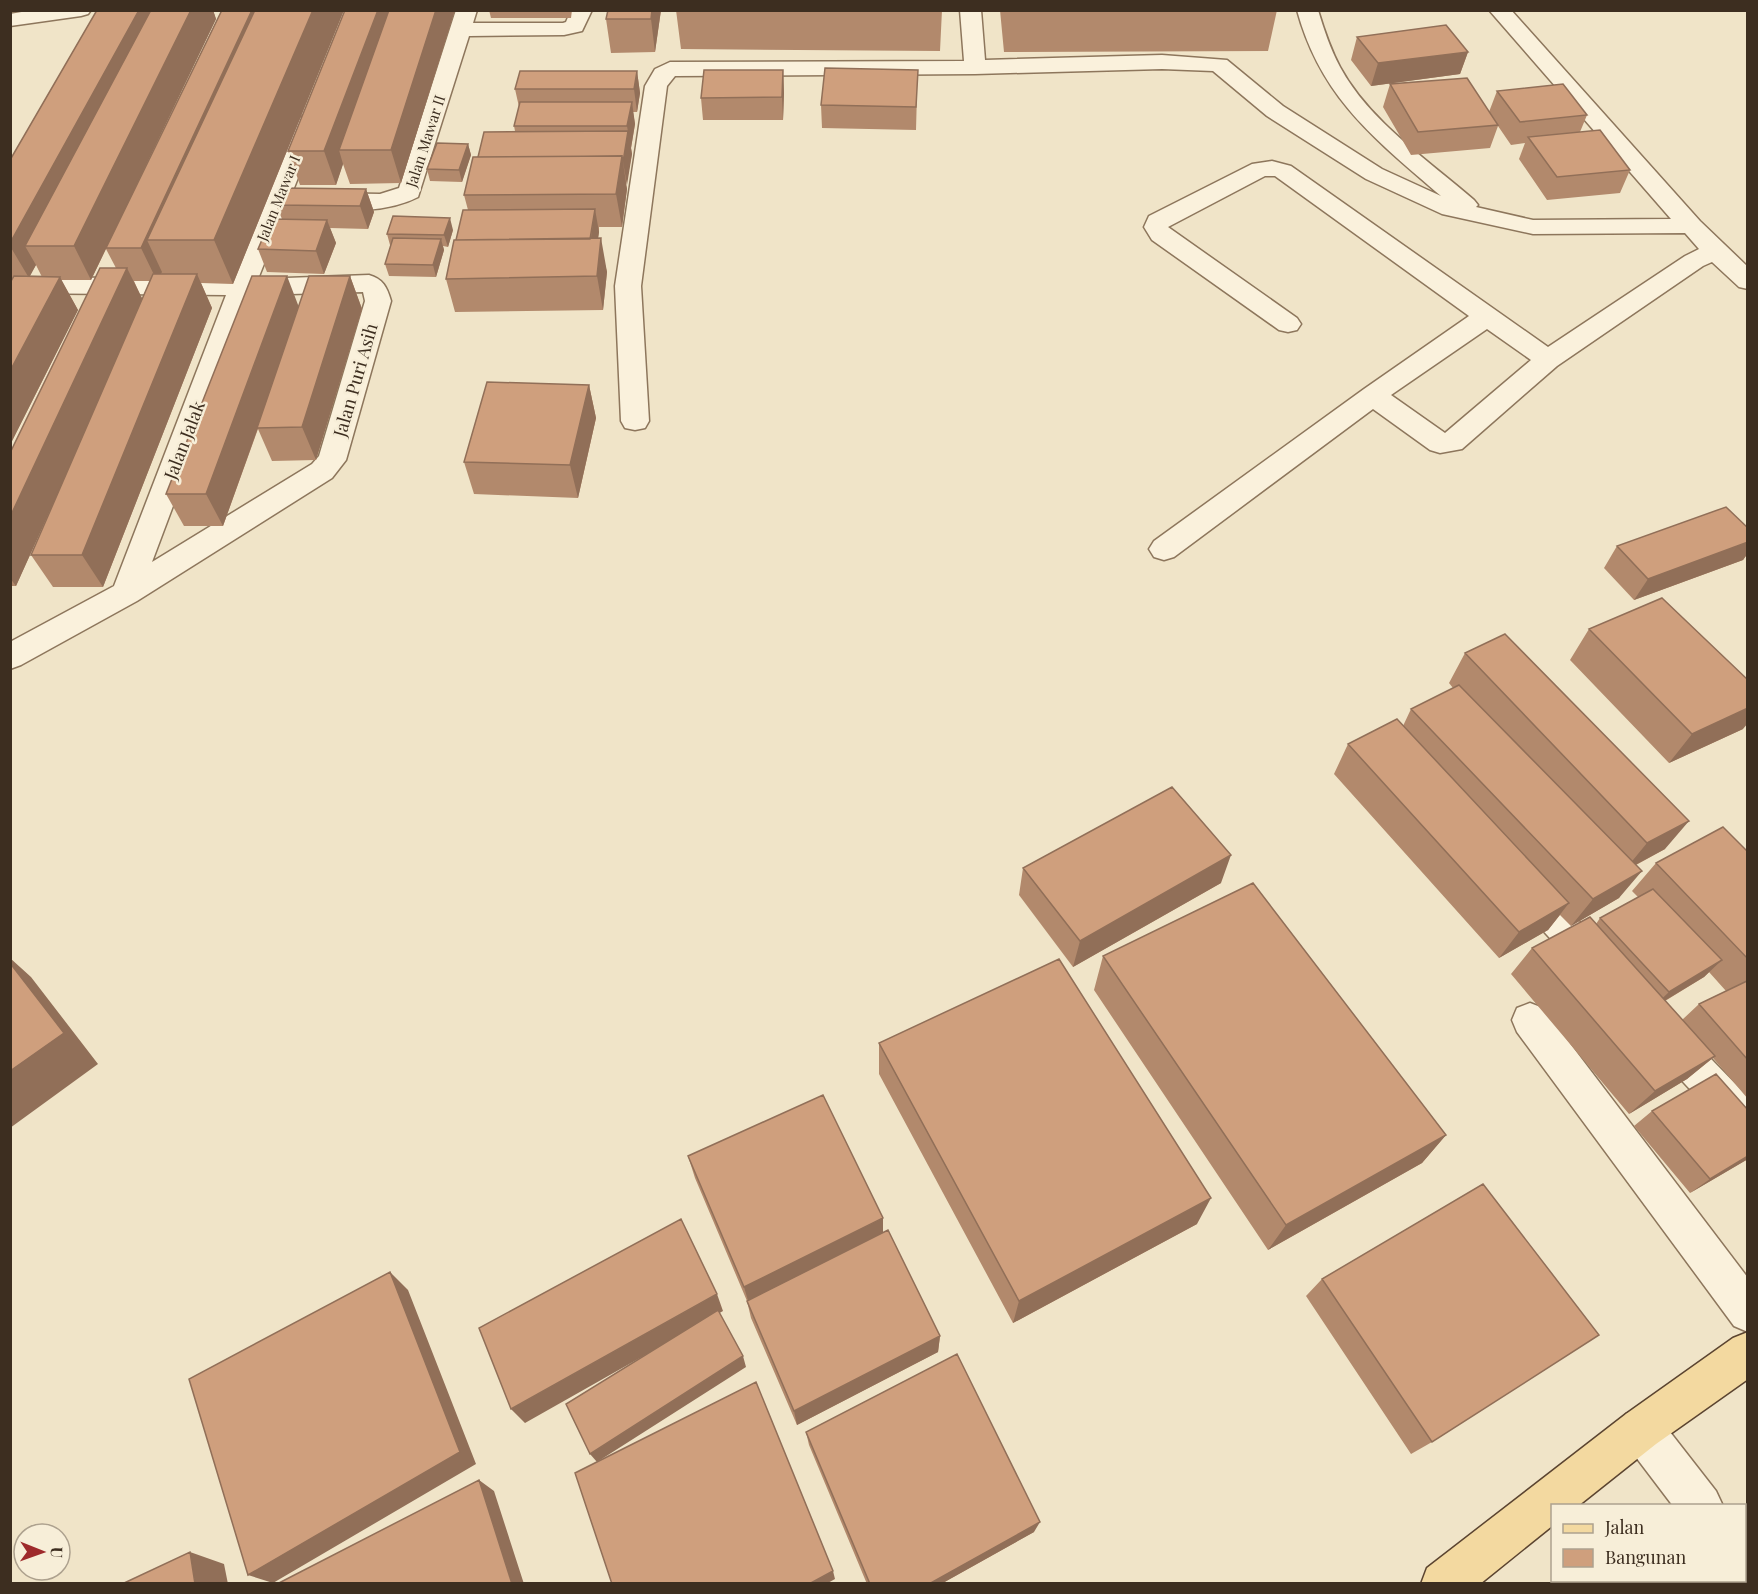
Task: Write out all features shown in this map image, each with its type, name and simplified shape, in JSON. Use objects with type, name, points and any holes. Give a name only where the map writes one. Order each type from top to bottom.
[{"type":"main road","points":[[1443,1584],[1641,1429],[1748,1353]]},
{"type":"street","points":[[10,21],[81,10]]},
{"type":"street","name":"Jalan Mawar II","points":[[276,201],[400,199],[410,192],[463,20],[564,29],[574,26],[582,10]]},
{"type":"street","points":[[970,10],[975,67]]},
{"type":"street","points":[[1307,10],[1312,34],[1320,52],[1343,89],[1380,128],[1479,216]]},
{"type":"street","points":[[1499,10],[1691,226],[1714,251],[1748,281]]},
{"type":"street","points":[[635,421],[628,339],[627,286],[656,86],[663,74],[670,69],[975,67],[1162,62],[1219,65],[1275,111],[1374,174],[1450,209],[1533,227],[1691,226]]},
{"type":"street","name":"Jalan Mawar I","points":[[242,287],[315,105]]},
{"type":"street","points":[[1288,324],[1161,235],[1156,227],[1158,221],[1260,170],[1272,168],[1283,171],[1548,360]]},
{"type":"street","points":[[1373,395],[1431,438],[1440,443],[1452,442],[1548,360],[1694,261],[1714,251]]},
{"type":"street","name":"Jalan Puri Asih","points":[[10,285],[242,287],[369,283],[375,289],[378,301],[332,460],[322,471],[126,593],[10,657]]},
{"type":"street","name":"Jalan Jalak","points":[[126,593],[242,287]]},
{"type":"street","points":[[1164,549],[1373,395],[1486,317]]},
{"type":"street","points":[[1499,860],[1620,989]]},
{"type":"street","points":[[1645,1015],[1748,1124]]},
{"type":"street","points":[[1530,1020],[1748,1312]]},
{"type":"street","points":[[1641,1429],[1699,1504]]},
{"type":"building","points":[[97,10],[139,10],[10,243],[10,160]]},
{"type":"building","points":[[151,10],[191,10],[74,246],[25,246]]},
{"type":"building","points":[[222,10],[252,10],[141,248],[106,248]]},
{"type":"building","points":[[255,10],[313,10],[214,240],[147,240]]},
{"type":"building","points":[[345,10],[378,10],[324,151],[288,151]]},
{"type":"building","points":[[389,10],[436,10],[391,150],[339,150]]},
{"type":"building","points":[[608,10],[652,10],[651,19],[606,19]]},
{"type":"building","points":[[1446,25],[1468,52],[1378,63],[1357,37]]},
{"type":"building","points":[[825,68],[918,70],[916,107],[821,105]]},
{"type":"building","points":[[704,70],[783,70],[782,97],[701,98]]},
{"type":"building","points":[[520,71],[637,71],[634,89],[515,89]]},
{"type":"building","points":[[1467,78],[1498,125],[1418,132],[1390,84]]},
{"type":"building","points":[[1563,84],[1587,115],[1520,122],[1497,91]]},
{"type":"building","points":[[520,102],[632,102],[627,126],[514,126]]},
{"type":"building","points":[[1600,130],[1630,170],[1557,177],[1528,137]]},
{"type":"building","points":[[628,131],[623,162],[622,156],[478,157],[484,132]]},
{"type":"building","points":[[437,143],[468,144],[459,170],[427,169]]},
{"type":"building","points":[[622,156],[616,194],[464,195],[473,157]]},
{"type":"building","points":[[283,188],[366,189],[360,206],[276,205]]},
{"type":"building","points":[[595,209],[590,239],[456,240],[463,210]]},
{"type":"building","points":[[393,216],[450,218],[444,235],[387,234]]},
{"type":"building","points":[[271,219],[327,220],[316,251],[258,249]]},
{"type":"building","points":[[393,238],[441,239],[433,265],[385,264]]},
{"type":"building","points":[[601,238],[597,276],[446,279],[454,240]]},
{"type":"building","points":[[100,268],[127,268],[10,517],[10,453]]},
{"type":"building","points":[[153,274],[197,274],[82,555],[31,555]]},
{"type":"building","points":[[14,276],[60,277],[10,371],[10,283]]},
{"type":"building","points":[[252,276],[287,276],[206,494],[166,494]]},
{"type":"building","points":[[309,276],[350,276],[302,427],[257,428]]},
{"type":"building","points":[[487,382],[589,385],[570,465],[464,462]]},
{"type":"building","points":[[1726,507],[1748,528],[1748,542],[1648,579],[1617,546]]},
{"type":"building","points":[[1662,598],[1748,680],[1748,708],[1692,734],[1589,629]]},
{"type":"building","points":[[1505,634],[1689,821],[1647,843],[1465,653]]},
{"type":"building","points":[[1459,685],[1642,871],[1593,899],[1411,709]]},
{"type":"building","points":[[1397,719],[1569,903],[1519,932],[1348,744]]},
{"type":"building","points":[[1172,787],[1231,855],[1080,941],[1023,868]]},
{"type":"building","points":[[1723,827],[1748,852],[1748,959],[1656,863]]},
{"type":"building","points":[[1253,883],[1446,1135],[1286,1225],[1103,956]]},
{"type":"building","points":[[1653,889],[1722,960],[1669,992],[1600,918]]},
{"type":"building","points":[[1590,917],[1715,1056],[1655,1091],[1532,948]]},
{"type":"building","points":[[1059,959],[1211,1198],[1019,1301],[879,1043]]},
{"type":"building","points":[[10,963],[64,1033],[10,1071]]},
{"type":"building","points":[[1748,982],[1748,1060],[1699,1004]]},
{"type":"building","points":[[1716,1074],[1748,1110],[1748,1156],[1710,1179],[1652,1111]]},
{"type":"building","points":[[823,1095],[883,1218],[744,1287],[688,1156]]},
{"type":"building","points":[[1483,1184],[1599,1335],[1432,1442],[1322,1279]]},
{"type":"building","points":[[681,1219],[717,1294],[511,1409],[479,1328]]},
{"type":"building","points":[[888,1230],[940,1336],[794,1411],[747,1301]]},
{"type":"building","points":[[390,1272],[460,1452],[248,1575],[189,1379]]},
{"type":"building","points":[[718,1310],[743,1356],[590,1454],[566,1404]]},
{"type":"building","points":[[957,1354],[1040,1522],[929,1584],[870,1584],[806,1432]]},
{"type":"building","points":[[756,1382],[833,1571],[809,1584],[612,1584],[575,1473]]},
{"type":"building","points":[[479,1480],[512,1584],[277,1584]]},
{"type":"building","points":[[190,1552],[195,1584],[122,1584]]},
{"type":"building","points":[[1748,1572],[1748,1584],[1732,1584],[1746,1582]]}]
